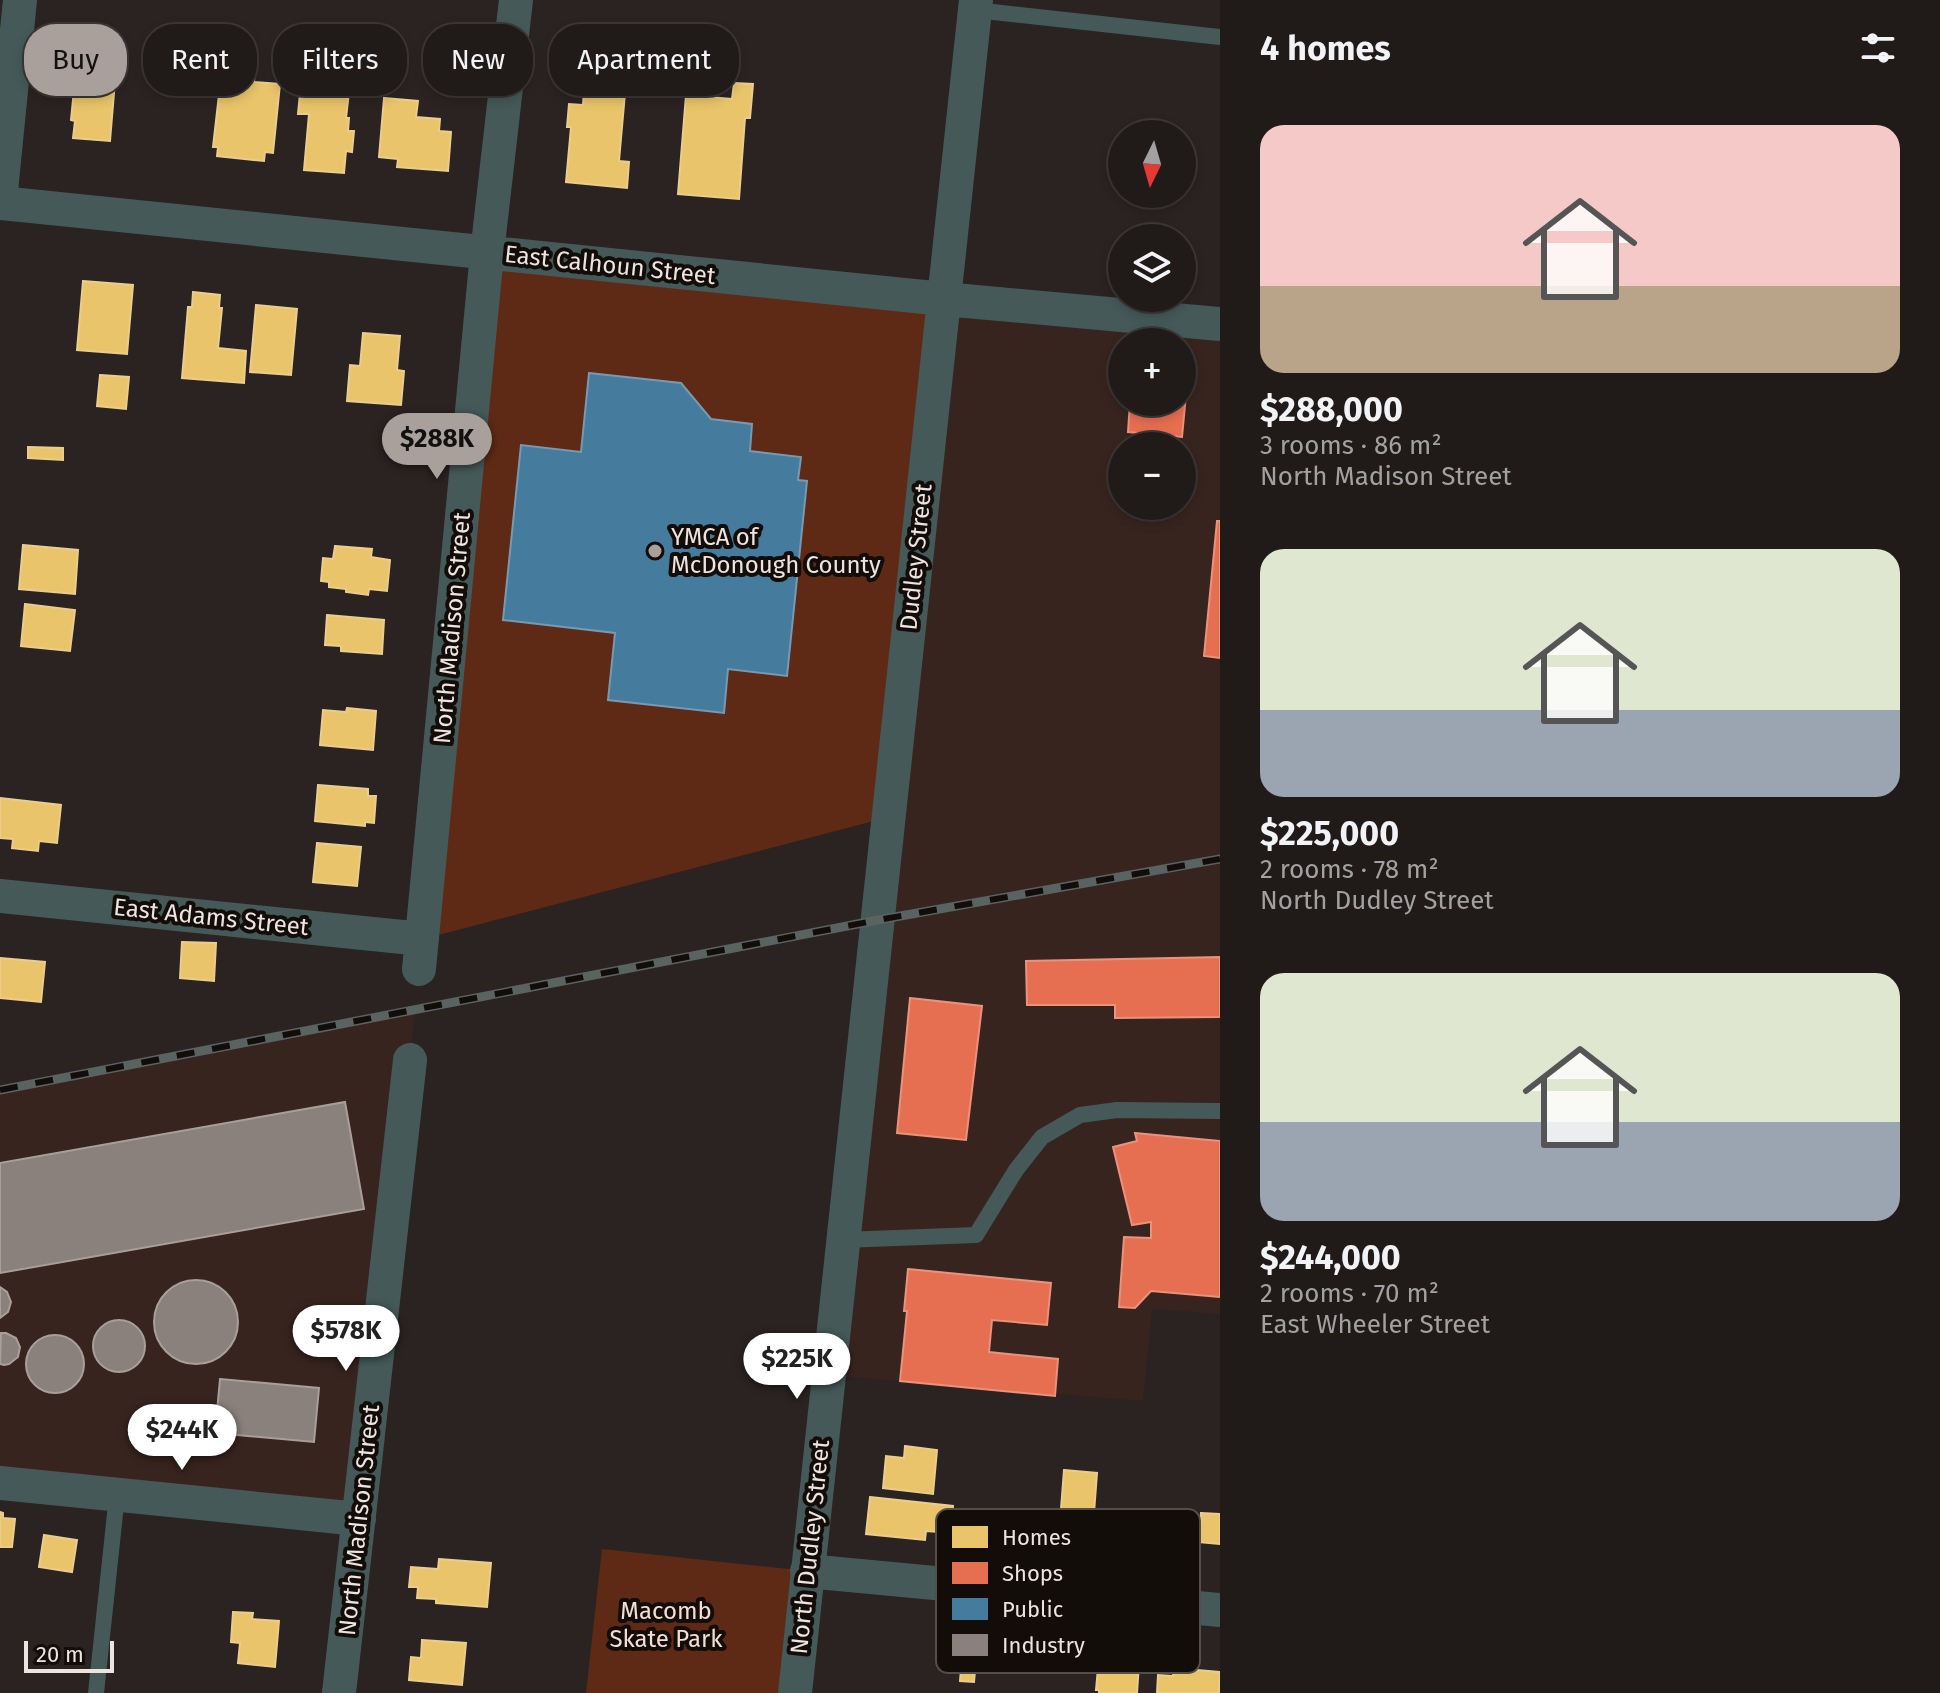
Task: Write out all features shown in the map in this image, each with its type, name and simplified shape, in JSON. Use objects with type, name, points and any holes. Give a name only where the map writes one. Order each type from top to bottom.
[{"type":"street","points":[[0,202],[20,0]]},
{"type":"street","name":"North Madison Street","points":[[421,954],[487,253],[516,0]]},
{"type":"street","name":"Dudley Street","points":[[857,1115],[975,5]]},
{"type":"street","name":"East Calhoun Street","points":[[0,202],[944,299],[1220,324]]},
{"type":"street","name":"East Adams Street","points":[[0,896],[421,954]]},
{"type":"street","name":"North Madison Street","points":[[339,1693],[410,1060]]},
{"type":"street","name":"North Dudley Street","points":[[795,1693],[857,1115]]},
{"type":"street","points":[[0,1483],[359,1519]]},
{"type":"street","points":[[807,1571],[936,1583]]},
{"type":"street","points":[[1200,1608],[1220,1610]]},
{"type":"lane","points":[[975,5],[1220,37]]},
{"type":"lane","points":[[843,1240],[976,1235],[1016,1170],[1042,1137],[1080,1115],[1117,1110],[1220,1111]]},
{"type":"lane","points":[[96,1693],[117,1495]]},
{"type":"shaded area","points":[[944,299],[1220,324],[1220,855],[973,902],[1220,859],[1220,1314],[1152,1309],[1143,1401],[829,1375]]},
{"type":"shaded area","points":[[415,1010],[359,1519],[0,1483],[0,1090]]},
{"type":"green space","points":[[487,253],[944,299],[889,817],[423,939]]},
{"type":"green space","name":"Macomb Skate Park","points":[[602,1549],[807,1571],[795,1693],[586,1693]]},
{"type":"building: Homes","points":[[257,82],[273,83],[273,96],[279,96],[273,153],[265,152],[264,161],[217,156],[218,147],[213,147],[219,96],[257,96]]},
{"type":"building: Homes","points":[[739,83],[753,84],[750,118],[745,118],[739,199],[678,194],[686,96],[732,99],[732,96],[739,96]]},
{"type":"building: Homes","points":[[73,96],[114,96],[110,141],[73,138],[75,121],[71,120]]},
{"type":"building: Homes","points":[[300,96],[349,96],[348,131],[354,131],[352,152],[346,151],[344,173],[304,170],[309,114],[298,114]]},
{"type":"building: Homes","points":[[584,96],[625,96],[619,161],[629,162],[627,188],[566,182],[571,127],[567,127],[569,104],[583,105]]},
{"type":"building: Homes","points":[[384,98],[418,101],[416,117],[440,119],[439,131],[451,132],[448,171],[397,167],[398,159],[379,157]]},
{"type":"building: Homes","points":[[83,281],[133,285],[127,354],[77,350]]},
{"type":"building: Homes","points":[[193,292],[220,295],[219,308],[222,308],[218,348],[246,351],[244,383],[182,378],[188,307],[192,307]]},
{"type":"building: Homes","points":[[256,305],[297,309],[291,375],[250,372]]},
{"type":"building: Homes","points":[[363,333],[400,336],[397,370],[404,371],[401,405],[347,401],[350,365],[360,366]]},
{"type":"building: Homes","points":[[100,375],[129,377],[126,409],[97,406]]},
{"type":"building: Homes","points":[[28,447],[63,448],[63,460],[28,458]]},
{"type":"building: Homes","points":[[23,545],[78,550],[75,594],[19,589]]},
{"type":"building: Homes","points":[[335,546],[372,549],[371,557],[390,560],[387,591],[369,589],[368,595],[346,592],[346,589],[329,587],[329,582],[321,581],[323,558],[333,559]]},
{"type":"building: Homes","points":[[25,604],[75,610],[70,651],[21,646]]},
{"type":"building: Homes","points":[[327,615],[384,620],[382,654],[341,651],[341,646],[325,645]]},
{"type":"building: Homes","points":[[347,708],[376,711],[373,750],[320,745],[323,710],[346,712]]},
{"type":"building: Homes","points":[[318,785],[368,789],[368,796],[376,796],[374,823],[365,822],[365,826],[315,821]]},
{"type":"building: Homes","points":[[0,798],[61,805],[57,843],[39,841],[38,851],[12,848],[13,839],[0,838]]},
{"type":"building: Homes","points":[[317,843],[361,847],[357,886],[313,882]]},
{"type":"building: Homes","points":[[182,942],[216,943],[214,981],[180,978]]},
{"type":"building: Homes","points":[[0,958],[45,962],[41,1002],[0,998]]},
{"type":"building: Homes","points":[[905,1446],[937,1450],[933,1494],[883,1488],[886,1456],[904,1458]]},
{"type":"building: Homes","points":[[1064,1470],[1097,1473],[1094,1509],[1061,1509]]},
{"type":"building: Homes","points":[[870,1497],[953,1506],[953,1509],[936,1509],[936,1532],[926,1531],[925,1540],[866,1534]]},
{"type":"building: Homes","points":[[0,1512],[3,1518],[15,1519],[12,1547],[0,1547]]},
{"type":"building: Homes","points":[[1201,1513],[1220,1514],[1220,1544],[1200,1542]]},
{"type":"building: Homes","points":[[44,1535],[77,1540],[72,1572],[39,1567]]},
{"type":"building: Homes","points":[[439,1559],[491,1563],[487,1607],[436,1603],[436,1599],[417,1598],[418,1587],[409,1587],[411,1567],[438,1569]]},
{"type":"building: Homes","points":[[233,1612],[253,1613],[252,1619],[279,1621],[275,1667],[238,1663],[240,1643],[231,1642]]},
{"type":"building: Homes","points":[[422,1640],[466,1643],[462,1685],[409,1680],[411,1657],[421,1658]]},
{"type":"building: Homes","points":[[1200,1670],[1220,1672],[1219,1693],[1157,1693],[1158,1675],[1173,1676],[1173,1673],[1200,1673]]},
{"type":"building: Homes","points":[[961,1673],[975,1673],[974,1682],[960,1681]]},
{"type":"building: Homes","points":[[1098,1673],[1138,1673],[1137,1693],[1099,1693],[1096,1690]]},
{"type":"building: Shops","points":[[1129,416],[1184,416],[1182,432],[1128,432]]},
{"type":"building: Shops","points":[[1217,521],[1220,521],[1220,658],[1204,656]]},
{"type":"building: Shops","points":[[1220,957],[1220,1017],[1115,1018],[1115,1005],[1027,1005],[1026,961]]},
{"type":"building: Shops","points":[[910,998],[982,1006],[966,1140],[897,1133]]},
{"type":"building: Shops","points":[[1135,1133],[1220,1141],[1220,1297],[1151,1291],[1135,1308],[1119,1307],[1124,1237],[1151,1238],[1151,1222],[1132,1225],[1113,1147],[1137,1141]]},
{"type":"building: Shops","points":[[908,1269],[1051,1283],[1047,1325],[992,1320],[989,1352],[1058,1359],[1055,1396],[900,1381]]},
{"type":"building: Public","name":"YMCA of McDonough County","points":[[589,373],[681,383],[711,419],[752,424],[750,451],[801,457],[798,480],[807,481],[787,676],[728,669],[724,713],[608,700],[615,633],[503,620],[521,445],[581,452]]},
{"type":"building: Industry","points":[[345,1102],[364,1209],[0,1273],[0,1163]]},
{"type":"building: Industry","points":[[196,1280],[212,1283],[226,1292],[235,1306],[238,1322],[235,1338],[226,1352],[212,1361],[196,1364],[180,1361],[166,1352],[157,1338],[154,1322],[157,1306],[166,1292],[180,1283]]},
{"type":"building: Industry","points":[[0,1287],[7,1292],[11,1302],[8,1312],[0,1318]]},
{"type":"building: Industry","points":[[119,1320],[137,1328],[145,1346],[137,1364],[119,1372],[101,1364],[93,1346],[101,1328]]},
{"type":"building: Industry","points":[[1,1333],[16,1338],[20,1347],[18,1357],[4,1365],[0,1364]]},
{"type":"building: Industry","points":[[55,1335],[66,1337],[75,1344],[82,1353],[82,1375],[75,1384],[66,1391],[55,1393],[44,1391],[35,1384],[28,1375],[26,1364],[28,1353],[35,1344],[44,1337]]},
{"type":"building: Industry","points":[[220,1379],[319,1388],[314,1442],[215,1433]]},
{"type":"railway","points":[[0,1090],[878,920],[1220,859]]},
{"type":"place","name":"YMCA of McDonough County","points":[[655,551]]}]
